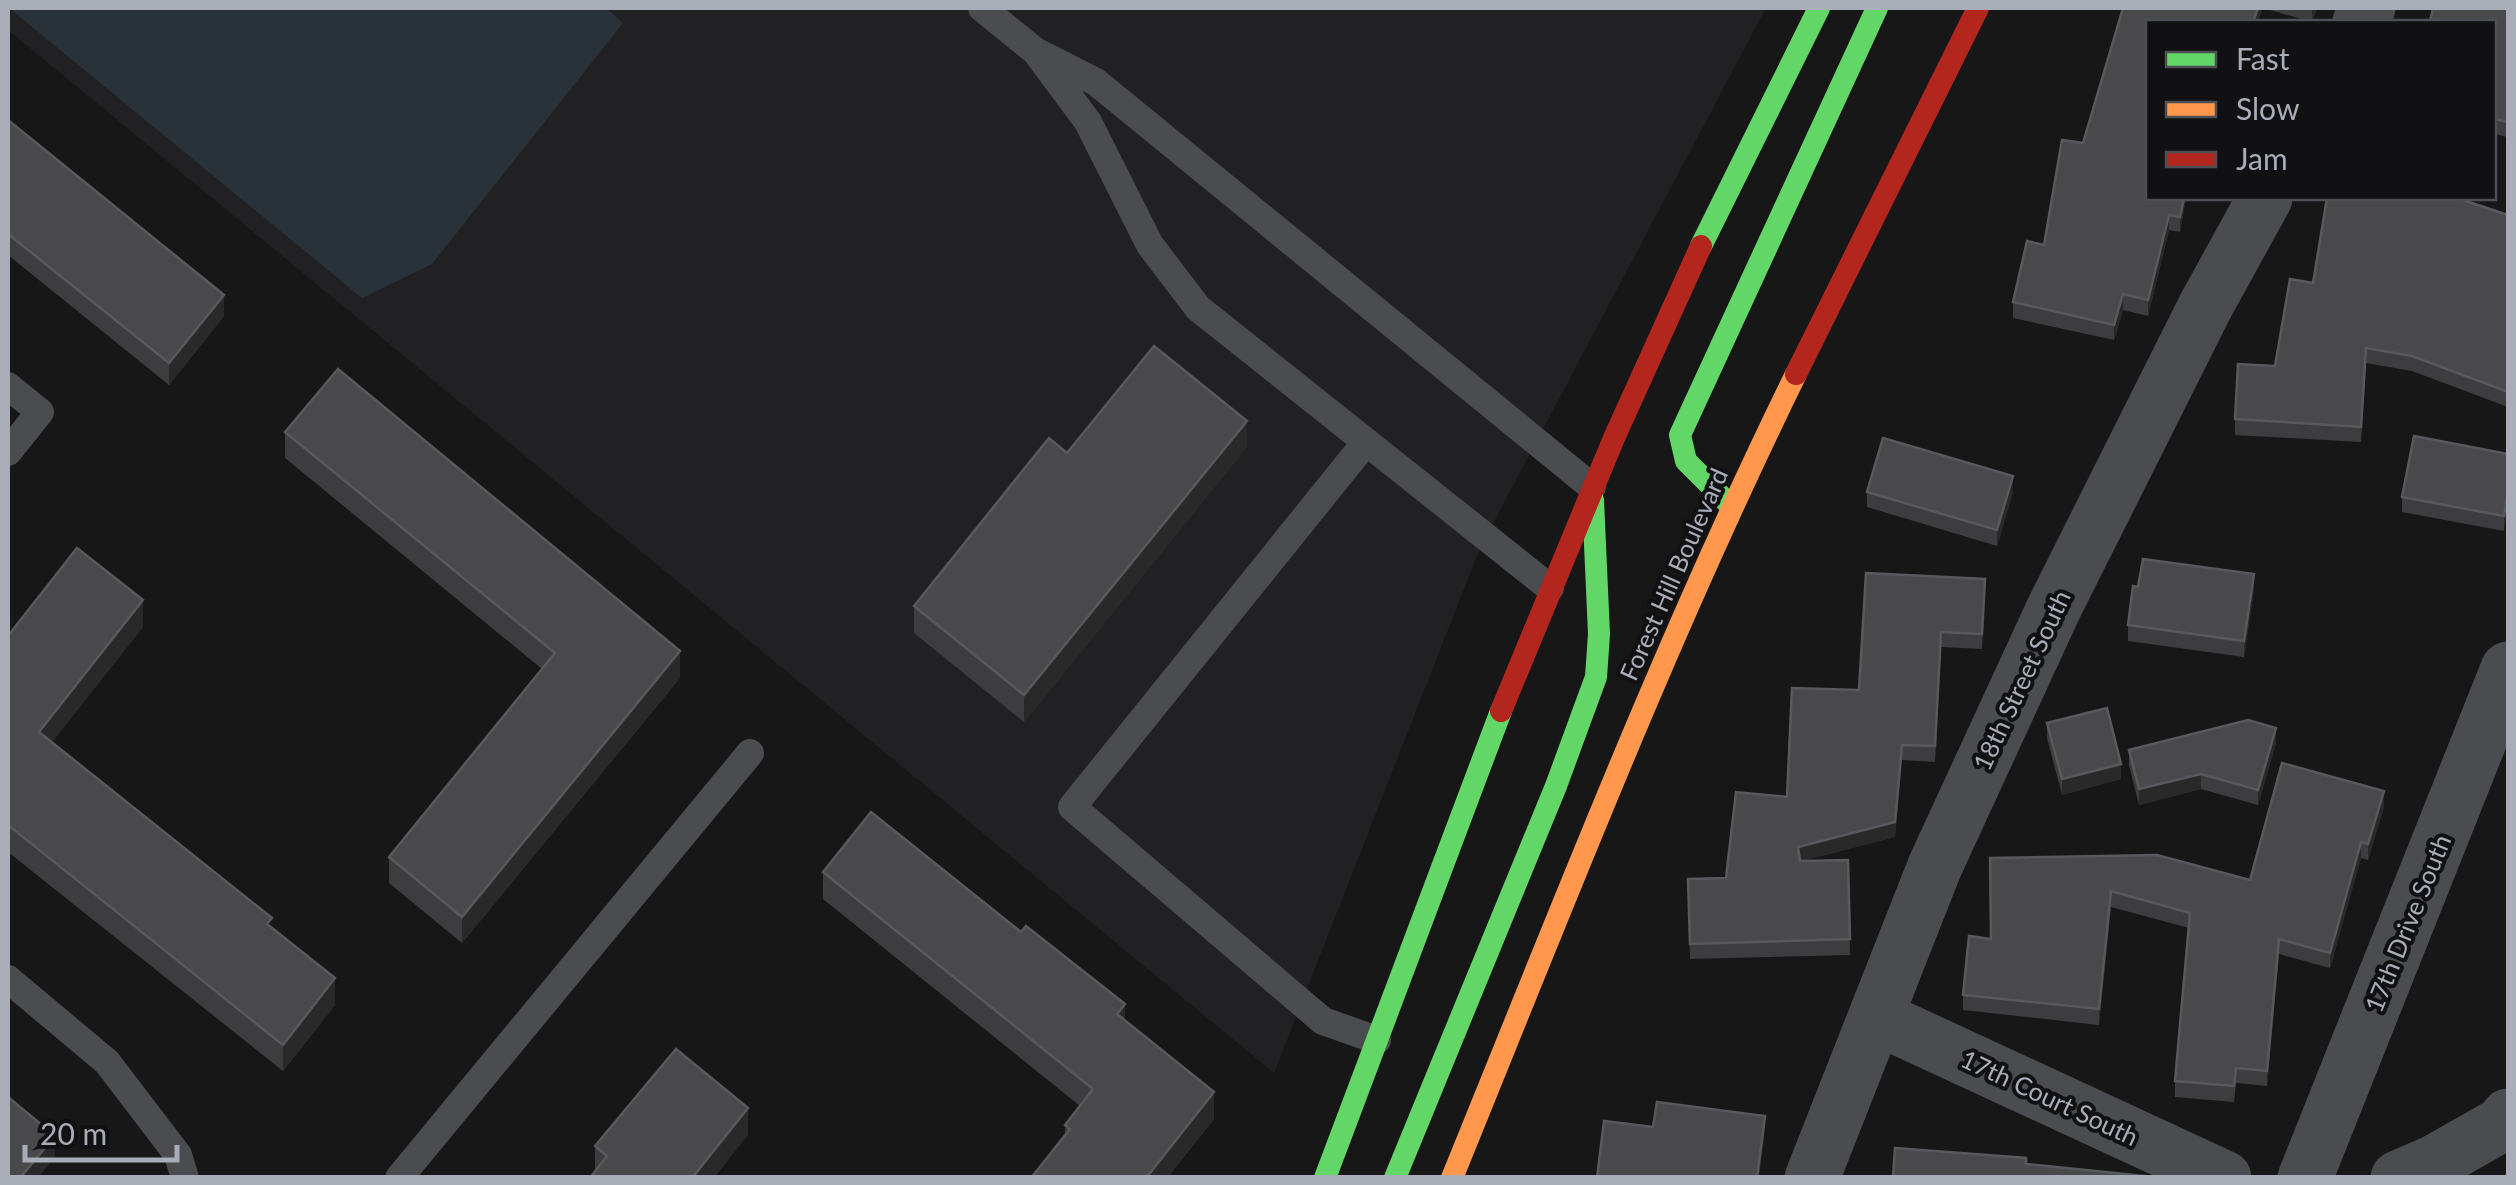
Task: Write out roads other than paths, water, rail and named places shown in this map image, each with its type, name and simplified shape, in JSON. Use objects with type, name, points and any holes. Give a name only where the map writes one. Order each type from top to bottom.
[{"type":"main road","points":[[1325,1178],[1592,487],[1766,109],[1820,8]]},
{"type":"main road","points":[[1730,506],[1686,460],[1680,435],[1877,8]]},
{"type":"main road","name":"Forest Hill Boulevard","points":[[1452,1178],[1730,506],[1978,8]]},
{"type":"main road","points":[[1395,1178],[1556,786],[1596,677],[1599,634],[1592,487]]},
{"type":"street","name":"18th Street South","points":[[1812,1178],[1936,866],[2054,608],[2204,307],[2263,200]]},
{"type":"street","name":"17th Drive South","points":[[2305,1178],[2508,669]]},
{"type":"street","name":"17th Court South","points":[[1876,1017],[2224,1178]]},
{"type":"street","points":[[2398,1178],[2436,1162],[2502,1124],[2508,1116]]},
{"type":"lane","points":[[982,8],[1036,51],[1096,82],[1592,487]]},
{"type":"lane","points":[[1036,51],[1088,122],[1150,245],[1198,308],[1550,588]]},
{"type":"lane","points":[[8,386],[40,412],[8,452]]},
{"type":"lane","points":[[1366,442],[1072,808],[1322,1021],[1377,1040]]},
{"type":"lane","points":[[398,1178],[750,753]]},
{"type":"lane","points":[[8,979],[107,1062],[178,1156],[185,1178]]}]
